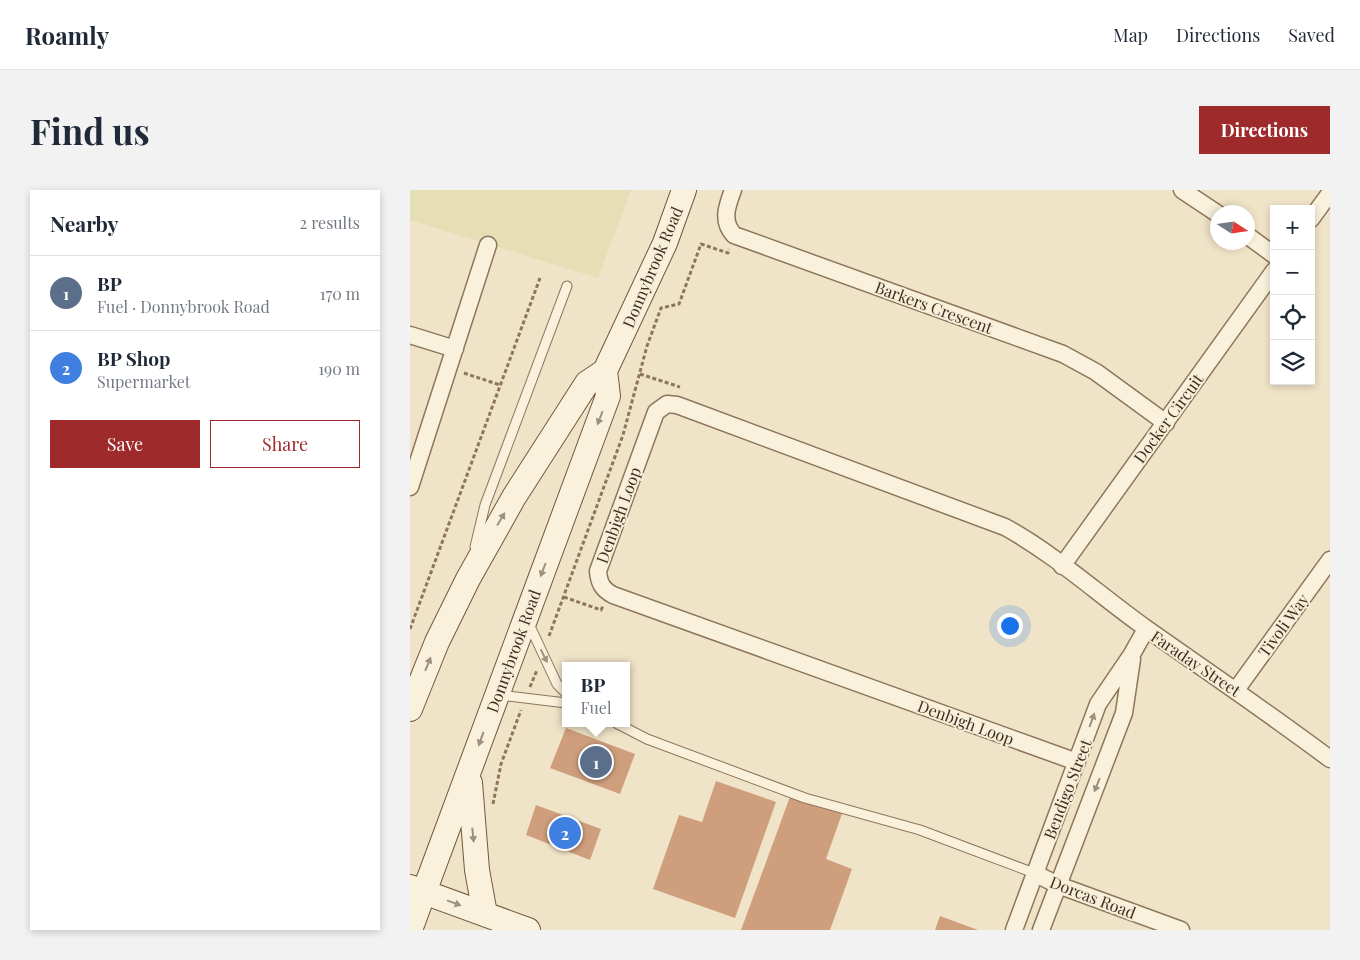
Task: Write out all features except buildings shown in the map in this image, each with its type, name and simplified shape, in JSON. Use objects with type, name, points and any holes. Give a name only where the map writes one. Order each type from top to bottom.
[{"type":"main road","name":"Donnybrook Road","points":[[410,709],[437,642],[468,579],[514,498],[587,383],[605,371],[665,243],[684,190]]},
{"type":"main road","name":"Donnybrook Road","points":[[410,930],[417,890],[470,769],[608,396],[605,371]]},
{"type":"main road","points":[[470,769],[469,800],[484,914]]},
{"type":"main road","points":[[417,890],[528,930]]},
{"type":"street","points":[[733,190],[726,219],[727,228],[734,235]]},
{"type":"street","points":[[1182,190],[1210,209]]},
{"type":"street","points":[[1315,214],[1330,193]]},
{"type":"street","name":"Barkers Crescent","points":[[734,235],[1063,354],[1096,372],[1166,423]]},
{"type":"street","points":[[1255,241],[1270,252]]},
{"type":"street","points":[[410,487],[488,245]]},
{"type":"street","name":"Docker Circuit","points":[[1062,566],[1270,277]]},
{"type":"street","points":[[410,335],[455,349]]},
{"type":"street","name":"Denbigh Loop","points":[[676,406],[667,404],[656,412],[603,555],[598,571],[599,581],[608,592],[1077,762]]},
{"type":"street","points":[[676,406],[974,514],[1031,541],[1062,566]]},
{"type":"street","name":"Tivoli Way","points":[[1236,690],[1330,560]]},
{"type":"street","name":"Faraday Street","points":[[1062,566],[1146,629],[1236,690],[1330,759]]},
{"type":"street","name":"Bendigo Street","points":[[1014,930],[1098,704],[1132,654],[1146,629]]},
{"type":"street","name":"Bendigo Street","points":[[1041,930],[1124,713],[1132,654]]},
{"type":"street","name":"Dorcas Road","points":[[1034,873],[1058,884],[1181,930]]},
{"type":"lane","name":"Donnybrook Road","points":[[468,579],[486,505],[567,286]]},
{"type":"lane","points":[[525,617],[562,688]]},
{"type":"lane","points":[[497,695],[562,702]]},
{"type":"lane","points":[[624,727],[647,739],[806,798],[920,830],[1034,873]]},
{"type":"path","points":[[493,812],[501,764],[623,435],[640,374],[662,308],[679,304],[701,244],[728,253],[734,235]]},
{"type":"path","points":[[410,628],[540,278]]},
{"type":"path","points":[[640,374],[683,388],[676,406]]},
{"type":"path","points":[[564,597],[601,610],[608,592]]},
{"type":"shaded area","points":[[410,190],[631,190],[598,278],[410,220]]},
{"type":"place","name":"BP","points":[[596,762]]},
{"type":"place","name":"BP Shop","points":[[565,833]]}]
